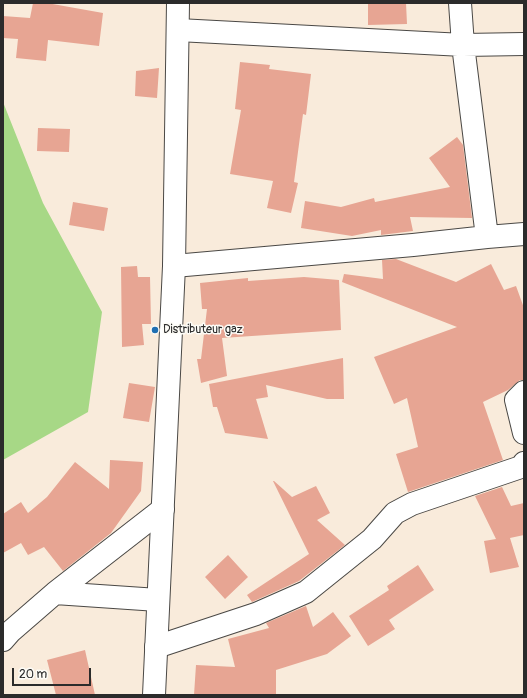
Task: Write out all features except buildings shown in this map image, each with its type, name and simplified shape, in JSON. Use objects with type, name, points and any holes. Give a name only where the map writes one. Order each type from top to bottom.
[{"type":"street","points":[[154,695],[174,266],[178,3]]},
{"type":"street","points":[[460,3],[463,45],[487,237]]},
{"type":"street","points":[[178,30],[463,45],[524,44]]},
{"type":"street","points":[[174,266],[524,234]]},
{"type":"street","points":[[524,392],[516,400],[524,433]]},
{"type":"street","points":[[156,647],[256,614],[306,592],[372,539],[394,513],[412,504],[521,467],[524,463]]},
{"type":"street","points":[[5,636],[55,593],[163,509]]},
{"type":"street","points":[[55,593],[158,600]]},
{"type":"green space","points":[[3,102],[43,203],[102,312],[88,412],[3,460]]},
{"type":"place","name":"Distributeur gaz","points":[[155,330]]}]
